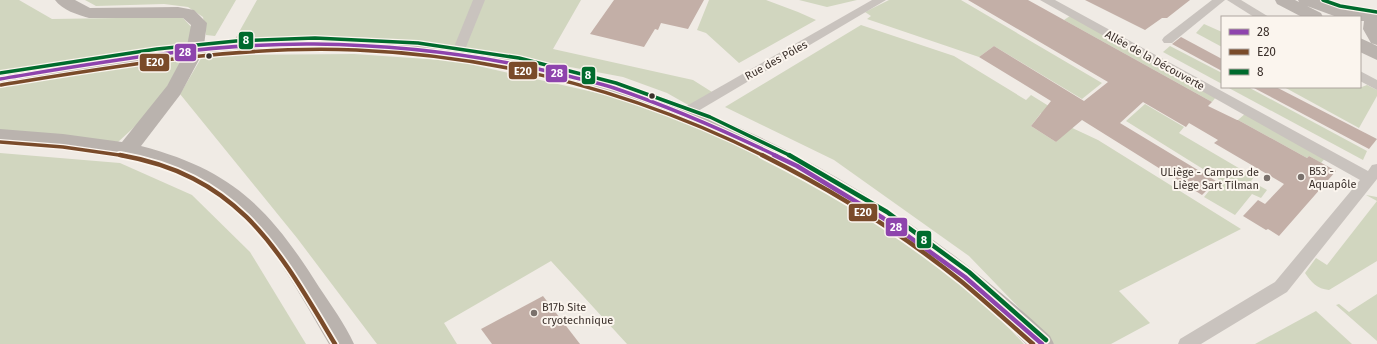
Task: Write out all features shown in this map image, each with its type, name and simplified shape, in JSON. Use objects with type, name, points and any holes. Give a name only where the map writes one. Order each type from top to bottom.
[{"type":"main road","points":[[63,0],[80,10],[89,13],[172,11],[188,14],[199,23],[197,39],[193,51],[170,95],[127,150]]},
{"type":"main road","points":[[1283,0],[1313,16]]},
{"type":"main road","points":[[1297,0],[1333,16]]},
{"type":"main road","points":[[1306,0],[1338,12],[1377,18]]},
{"type":"main road","points":[[1328,0],[1377,6]]},
{"type":"main road","points":[[1371,40],[1371,23],[1377,18]]},
{"type":"main road","points":[[1361,30],[1371,40],[1377,54]]},
{"type":"main road","points":[[0,79],[193,51],[269,45],[357,44],[458,52],[571,74],[620,88],[688,111],[778,153],[869,207],[913,237],[963,276],[1042,344]]},
{"type":"main road","points":[[0,136],[58,141],[127,150],[160,159],[203,176],[243,205],[278,244],[342,344]]},
{"type":"street","points":[[458,52],[479,0]]},
{"type":"street","name":"Rue des Pôles","points":[[688,111],[730,85],[865,10],[880,0]]},
{"type":"street","name":"Allée de la Découverte","points":[[1046,0],[1373,174],[1281,287],[1186,344]]},
{"type":"street","points":[[1168,40],[1218,0]]},
{"type":"street","points":[[1233,0],[1261,16]]},
{"type":"street","points":[[1361,76],[1377,86]]},
{"type":"green space","points":[[0,0],[19,0],[52,19],[182,17],[195,31],[189,45],[98,59],[185,54],[163,94],[144,118],[118,142],[0,131]]},
{"type":"green space","points":[[85,0],[236,0],[215,36],[206,35],[203,17],[188,7],[164,4],[96,6]]},
{"type":"green space","points":[[257,0],[581,0],[553,49],[693,80],[712,92],[690,106],[667,93],[623,77],[480,50],[361,37],[234,41]]},
{"type":"green space","points":[[709,0],[766,0],[816,20],[739,63],[706,33],[697,30]]},
{"type":"green space","points":[[799,0],[857,0],[827,7]]},
{"type":"green space","points":[[889,0],[961,0],[1102,83],[1082,99],[994,46],[979,57],[867,19],[871,16],[865,12]]},
{"type":"green space","points":[[1070,16],[1216,97],[1212,102],[1064,20]]},
{"type":"green space","points":[[1204,24],[1221,32],[1221,46],[1196,33]]},
{"type":"green space","points":[[861,25],[954,56],[1026,100],[1031,95],[1068,118],[1062,123],[1041,113],[1031,126],[1056,142],[1068,126],[1098,140],[1241,229],[1119,291],[1150,323],[1111,344],[1054,344],[969,256],[834,160],[725,107]]},
{"type":"green space","points":[[1170,46],[1221,72],[1221,83],[1163,52]]},
{"type":"green space","points":[[354,54],[456,61],[686,113],[819,179],[965,282],[1024,344],[627,344],[551,261],[444,323],[457,344],[377,344],[297,238],[180,94],[203,55]]},
{"type":"green space","points":[[1367,85],[1377,90],[1377,96],[1359,128],[1286,88],[1361,88]]},
{"type":"green space","points":[[1229,88],[1250,88],[1367,151],[1363,160]]},
{"type":"green space","points":[[1145,104],[1184,127],[1179,133],[1254,177],[1251,181],[1267,190],[1261,198],[1252,194],[1235,215],[1204,197],[1219,179],[1126,121]]},
{"type":"green space","points":[[1246,113],[1326,157],[1321,163],[1309,156],[1307,158],[1238,120]]},
{"type":"green space","points":[[0,153],[120,163],[192,195],[250,252],[306,344],[0,344]]},
{"type":"green space","points":[[1366,195],[1377,197],[1377,201]]},
{"type":"green space","points":[[1377,201],[1377,261],[1329,290],[1321,288],[1315,284],[1305,273],[1316,258],[1327,265]]},
{"type":"green space","points":[[1377,294],[1377,341],[1336,305],[1339,304],[1349,312]]},
{"type":"green space","points":[[1316,311],[1352,344],[1255,344]]},
{"type":"building","points":[[614,0],[704,0],[688,29],[661,23],[658,30],[655,29],[644,47],[590,34]]},
{"type":"building","points":[[968,0],[1028,0],[1212,102],[1208,106],[1238,120],[1307,158],[1309,156],[1336,171],[1279,236],[1243,216],[1258,200],[1265,204],[1284,184],[1214,143],[1218,140],[1189,123],[1186,127],[1143,102],[1120,123],[1216,181],[1202,195],[1082,120],[1056,142],[1031,126],[1051,101],[979,57],[994,46],[1084,101],[1108,82]]},
{"type":"building","points":[[1085,0],[1190,0],[1167,18],[1162,18],[1145,30]]},
{"type":"building","points":[[1181,37],[1221,58],[1221,70],[1172,44]]},
{"type":"building","points":[[1254,88],[1278,88],[1377,139],[1369,149]]},
{"type":"building","name":"B17b Site cryotechnique","points":[[543,296],[580,344],[492,344],[481,329]]},
{"type":"transit line","name":"8","points":[[1323,0],[1340,6],[1377,12]]},
{"type":"transit line","name":"8","points":[[0,73],[157,49],[236,41],[275,39],[315,38],[418,43],[519,58],[616,83],[710,117],[800,160],[887,212],[969,272],[1046,340]]},
{"type":"transit line","name":"28","points":[[0,79],[78,66],[196,51],[275,45],[314,44],[416,48],[516,63],[613,88],[707,122],[797,166],[883,218],[965,277],[1042,344]]},
{"type":"transit line","name":"E20","points":[[1,85],[178,59],[311,50],[356,50],[451,58],[543,75],[634,100],[721,135],[805,177],[886,226],[962,282],[1033,344]]},
{"type":"transit line","name":"E20","points":[[0,142],[63,147],[127,156],[158,164],[188,175],[216,190],[241,210],[268,240],[303,291],[335,344]]},
{"type":"place","name":"B53 - Aquapôle","points":[[1301,177]]},
{"type":"place","name":"ULiège - Campus de Liège Sart Tilman","points":[[1267,178]]},
{"type":"place","name":"B17b Site cryotechnique","points":[[534,313]]}]
